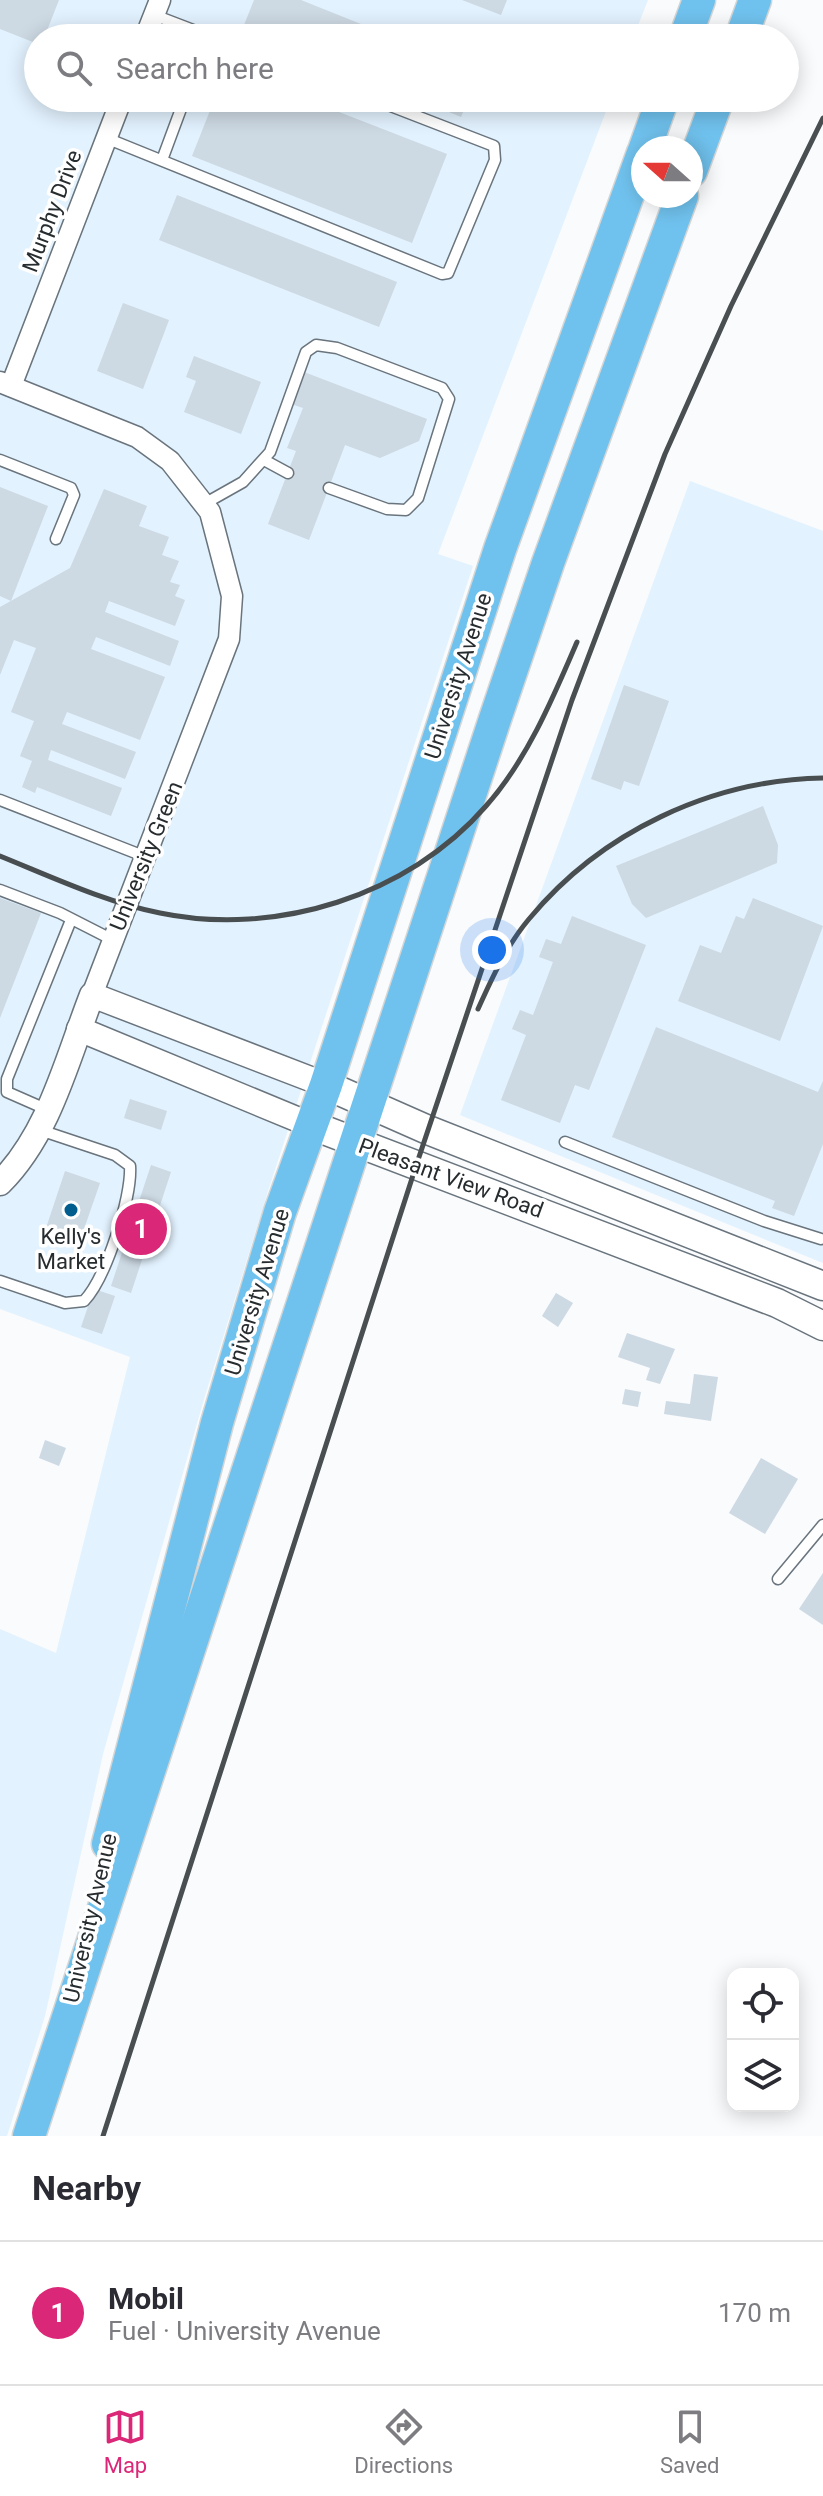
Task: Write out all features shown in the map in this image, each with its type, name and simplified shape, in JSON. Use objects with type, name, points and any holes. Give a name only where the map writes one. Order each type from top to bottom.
[{"type":"main road","points":[[690,24],[699,0]]},
{"type":"main road","points":[[746,24],[755,0]]},
{"type":"main road","name":"University Avenue","points":[[649,136],[658,112]]},
{"type":"main road","points":[[703,139],[713,112]]},
{"type":"main road","name":"University Avenue","points":[[64,2026],[126,1765],[217,1423],[280,1212],[326,1085],[500,549],[631,186]]},
{"type":"main road","name":"University Avenue","points":[[64,2026],[359,1143],[548,563],[678,208]]},
{"type":"main road","name":"Pleasant View Road","points":[[326,1085],[823,1286]]},
{"type":"main road","name":"Pleasant View Road","points":[[311,1125],[777,1303],[823,1326]]},
{"type":"main road","points":[[29,2136],[64,2026]]},
{"type":"street","name":"Murphy Drive","points":[[5,384],[116,112]]},
{"type":"street","points":[[5,384],[137,437],[170,461],[208,509]]},
{"type":"street","name":"University Green","points":[[0,1183],[18,1165],[44,1120],[229,639],[232,596],[208,509]]},
{"type":"street","name":"Pleasant View Road","points":[[92,995],[326,1085]]},
{"type":"street","name":"Pleasant View Road","points":[[79,1029],[311,1125]]},
{"type":"lane","points":[[157,8],[186,24]]},
{"type":"lane","points":[[162,160],[180,112]]},
{"type":"lane","points":[[106,138],[442,274],[448,273],[496,149],[405,112]]},
{"type":"lane","points":[[208,509],[243,482],[264,460],[306,352],[316,345],[337,348],[442,388],[449,399],[418,498],[406,510],[387,509],[329,488]]},
{"type":"lane","points":[[0,460],[71,488],[74,495],[56,539]]},
{"type":"lane","points":[[264,460],[288,473]]},
{"type":"lane","points":[[0,800],[146,857]]},
{"type":"lane","points":[[0,890],[113,940]]},
{"type":"lane","points":[[0,1281],[65,1303],[84,1301],[104,1267],[131,1182],[130,1166],[115,1155],[44,1120],[7,1092],[7,1079],[71,920]]},
{"type":"lane","points":[[565,1142],[764,1221],[822,1238]]},
{"type":"lane","points":[[778,1579],[823,1525]]},
{"type":"shaded area","points":[[0,0],[648,0],[639,24],[24,24],[24,112],[606,112],[438,554],[473,566],[269,1188],[202,1406],[103,1754],[45,2016],[7,2136],[0,2136],[0,1629],[56,1653],[130,1357],[0,1309]]},
{"type":"shaded area","points":[[690,481],[823,531],[823,1263],[460,1115]]},
{"type":"building","points":[[0,0],[59,0],[50,24],[24,24],[24,38],[0,29]]},
{"type":"building","points":[[254,0],[301,0],[361,24],[244,24]]},
{"type":"building","points":[[462,0],[507,0],[501,15]]},
{"type":"building","points":[[209,112],[339,112],[447,154],[412,243],[192,156]]},
{"type":"building","points":[[177,195],[397,282],[379,327],[159,240]]},
{"type":"building","points":[[123,303],[169,320],[143,389],[97,371]]},
{"type":"building","points":[[194,356],[261,382],[241,434],[184,412],[196,381],[186,377]]},
{"type":"building","points":[[304,372],[427,419],[419,441],[380,458],[345,445],[309,540],[268,524],[296,451],[287,448],[303,408],[291,404]]},
{"type":"building","points":[[0,487],[48,506],[11,601],[0,596]]},
{"type":"building","points":[[104,489],[147,506],[139,526],[169,537],[162,555],[179,561],[170,582],[180,585],[175,596],[185,600],[175,626],[109,601],[105,612],[179,641],[170,666],[96,637],[91,649],[165,677],[140,740],[67,712],[62,724],[136,752],[125,779],[51,750],[48,760],[122,788],[111,816],[37,787],[35,793],[22,787],[32,761],[20,756],[34,721],[11,712],[36,648],[14,640],[0,675],[0,607],[70,568]]},
{"type":"building","points":[[624,685],[669,701],[639,786],[624,781],[621,790],[591,779]]},
{"type":"building","points":[[763,806],[778,845],[777,863],[646,918],[632,904],[616,866]]},
{"type":"building","points":[[0,898],[41,913],[0,1018]]},
{"type":"building","points":[[753,898],[823,926],[780,1041],[678,1001],[700,945],[721,953],[736,916],[744,919]]},
{"type":"building","points":[[572,916],[646,945],[589,1090],[575,1085],[560,1123],[501,1100],[526,1035],[512,1029],[520,1010],[533,1015],[553,962],[539,957],[546,939],[561,944]]},
{"type":"building","points":[[656,1027],[818,1092],[823,1081],[823,1144],[794,1216],[772,1208],[775,1201],[612,1137]]},
{"type":"building","points":[[130,1099],[167,1111],[161,1130],[124,1118]]},
{"type":"building","points":[[151,1165],[171,1172],[131,1293],[111,1286]]},
{"type":"building","name":"Kelly's Market","points":[[65,1171],[100,1183],[77,1249],[43,1237]]},
{"type":"building","points":[[94,1289],[115,1296],[102,1334],[81,1327]]},
{"type":"building","points":[[556,1293],[573,1303],[558,1327],[542,1316]]},
{"type":"building","points":[[627,1333],[675,1349],[660,1384],[646,1380],[650,1368],[618,1357]]},
{"type":"building","points":[[694,1374],[718,1377],[711,1421],[664,1414],[666,1401],[690,1404]]},
{"type":"building","points":[[625,1389],[641,1392],[638,1407],[622,1404]]},
{"type":"building","points":[[45,1440],[66,1448],[59,1466],[39,1458]]},
{"type":"building","points":[[761,1458],[798,1479],[765,1534],[729,1513]]},
{"type":"building","points":[[823,1573],[823,1625],[799,1609]]},
{"type":"railway","points":[[103,2136],[416,1166],[572,700],[665,454],[731,306],[823,118]]},
{"type":"railway","points":[[0,856],[99,896],[160,913],[204,919],[249,919],[294,913],[337,902],[379,886],[418,864],[454,837],[486,806],[526,749],[577,642]]},
{"type":"railway","points":[[478,1009],[507,951],[529,919],[558,888],[624,837],[661,817],[740,789],[781,781],[823,778]]},
{"type":"place","name":"Kelly's Market","points":[[71,1210]]},
{"type":"place","name":"Mobil","points":[[141,1229]]}]
